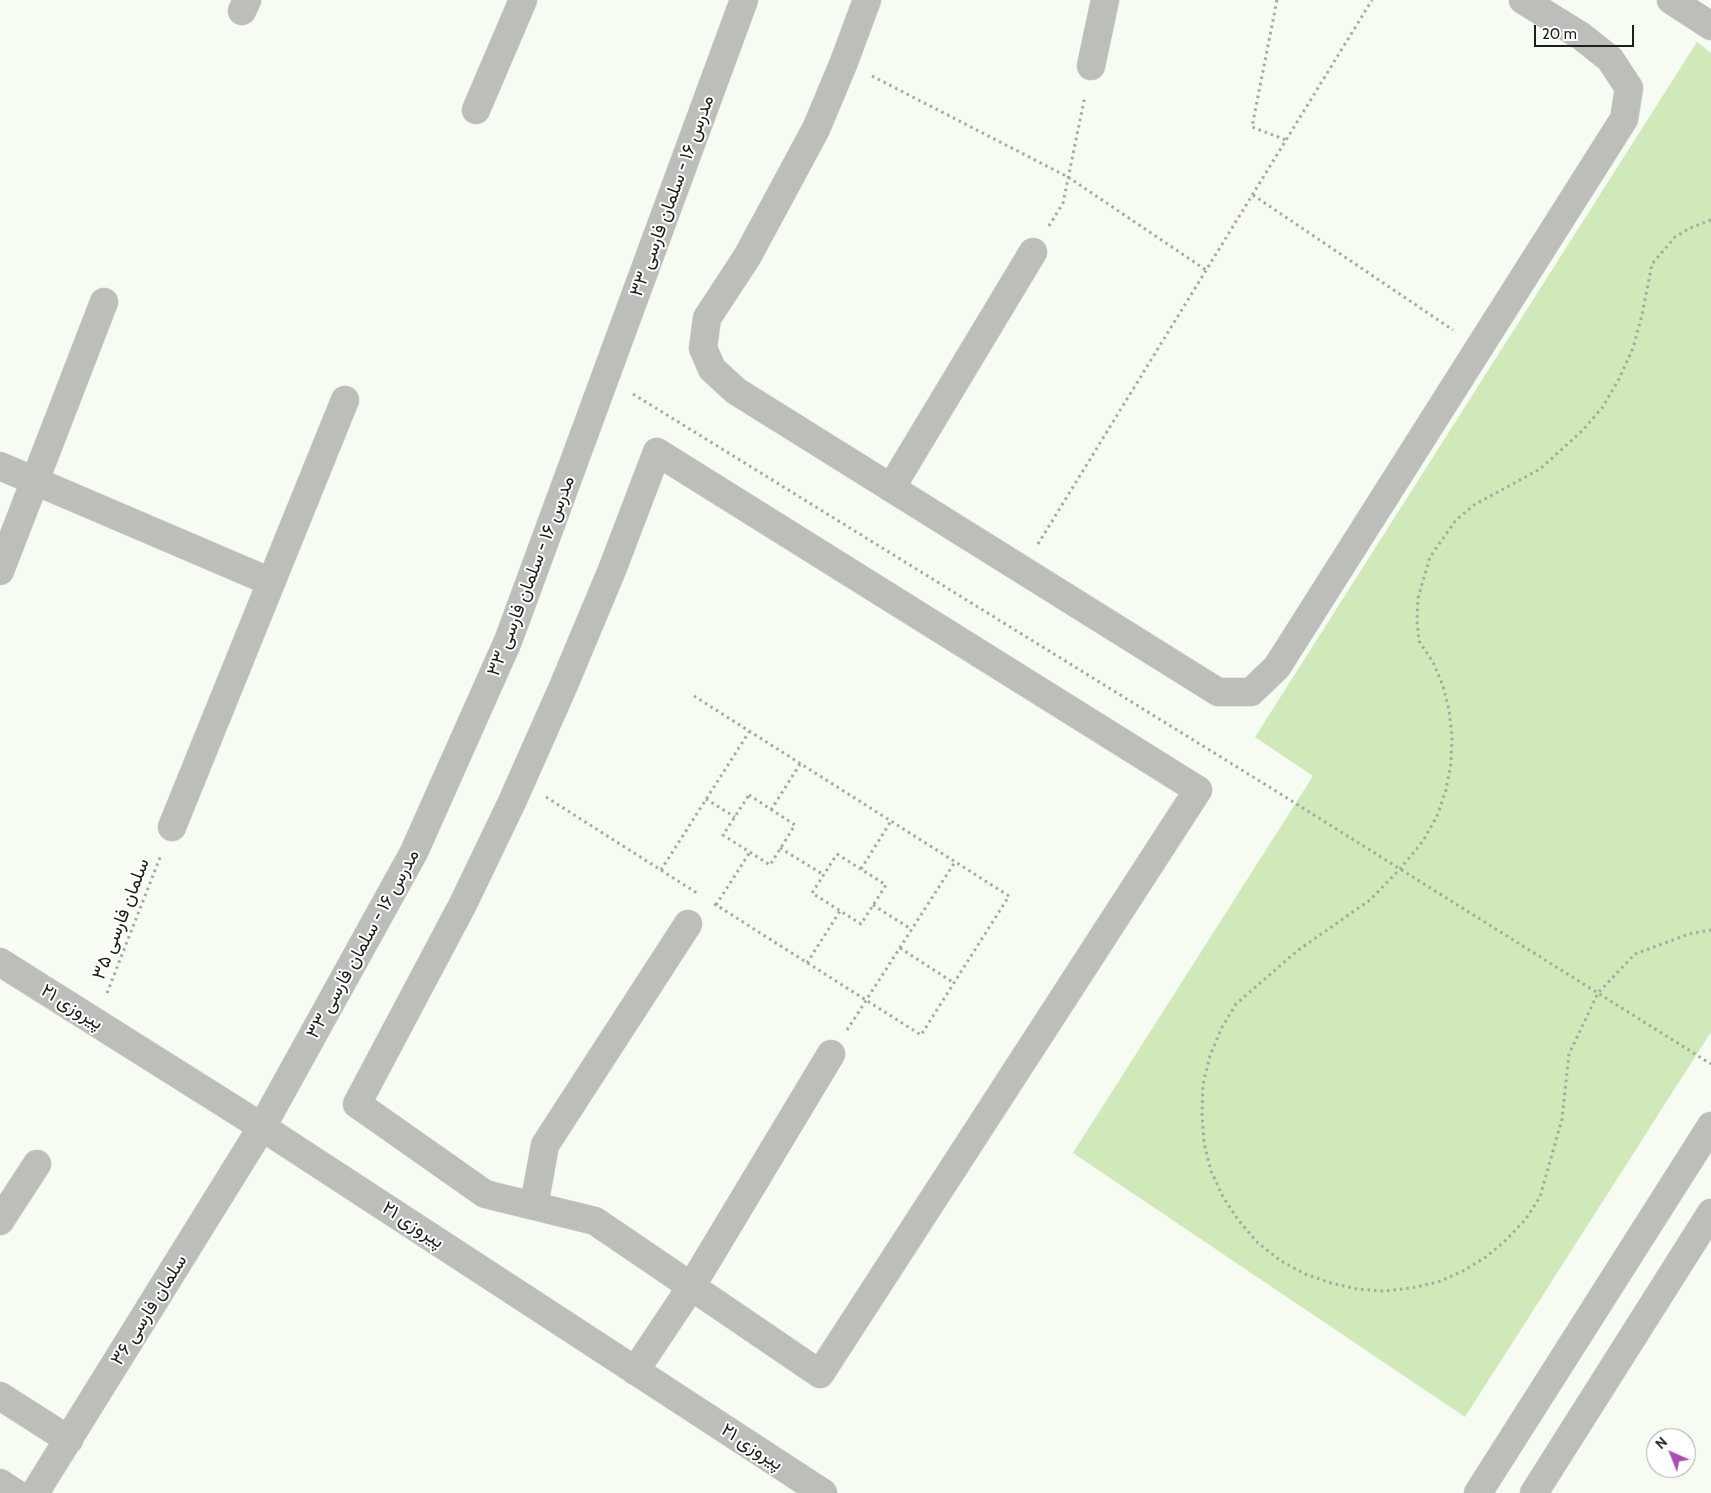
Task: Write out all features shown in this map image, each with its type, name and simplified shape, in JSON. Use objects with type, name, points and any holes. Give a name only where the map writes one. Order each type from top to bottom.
[{"type":"street","points":[[476,110],[523,0]]},
{"type":"street","name":"مدرس ۱۶ - سلمان فارسی ۳۳","points":[[262,1127],[414,852],[508,641],[744,0]]},
{"type":"street","points":[[867,0],[816,129],[783,194],[747,257],[707,318],[703,348],[712,369],[736,391],[1218,692],[1251,692],[1277,667],[1624,119],[1629,88],[1610,59],[1581,36],[1523,0]]},
{"type":"street","points":[[1091,66],[1105,0]]},
{"type":"street","points":[[1671,0],[1711,26]]},
{"type":"street","points":[[891,488],[1033,252]]},
{"type":"street","points":[[0,571],[104,302]]},
{"type":"street","points":[[172,827],[345,400]]},
{"type":"street","points":[[657,452],[1198,790],[820,1374],[594,1222],[534,1206],[485,1194],[357,1104],[458,913],[521,781],[604,588],[657,452]]},
{"type":"street","points":[[0,466],[271,582]]},
{"type":"street","points":[[534,1206],[545,1146],[688,924]]},
{"type":"street","name":"پیروزی ۲۱","points":[[0,962],[262,1127],[823,1493]]},
{"type":"street","points":[[636,1371],[691,1287],[831,1054]]},
{"type":"street","points":[[1478,1493],[1711,1126]]},
{"type":"street","name":"سلمان فارسی ۳۶","points":[[35,1493],[262,1127]]},
{"type":"street","points":[[0,1222],[37,1164]]},
{"type":"street","points":[[1534,1493],[1711,1213]]},
{"type":"street","points":[[0,1396],[69,1440]]},
{"type":"street","points":[[0,1483],[15,1493]]},
{"type":"path","points":[[1277,0],[1252,127],[1286,140]]},
{"type":"path","points":[[1022,570],[1372,0]]},
{"type":"path","points":[[844,62],[1068,177],[1206,270]]},
{"type":"path","points":[[1033,252],[1063,203],[1091,66]]},
{"type":"path","points":[[1253,195],[1479,348]]},
{"type":"path","points":[[1711,220],[1690,228],[1675,237],[1652,264],[1633,348],[1619,379],[1602,408],[1584,430],[1540,469],[1474,506],[1456,520],[1430,557],[1418,598],[1419,641],[1433,662],[1443,686],[1452,735],[1451,763],[1446,790],[1437,816],[1423,841],[1400,869],[1370,900],[1297,951],[1236,1004],[1221,1029],[1210,1056],[1203,1084],[1202,1114],[1204,1143],[1211,1170],[1223,1197],[1239,1221],[1258,1243],[1281,1261],[1305,1274],[1330,1283],[1357,1289],[1384,1291],[1438,1282],[1462,1271],[1486,1257],[1525,1220],[1540,1197],[1562,1119],[1570,1054],[1598,993],[1634,954],[1689,934],[1711,930]]},
{"type":"path","points":[[606,378],[1400,869],[1711,1064]]},
{"type":"path","points":[[694,696],[1009,896],[921,1035],[708,900]]},
{"type":"path","points":[[661,870],[749,732]]},
{"type":"path","points":[[771,810],[800,764]]},
{"type":"path","points":[[521,781],[700,895]]},
{"type":"path","points":[[749,795],[771,810],[795,825],[770,865],[723,835],[749,795]]},
{"type":"path","points":[[706,799],[735,817]]},
{"type":"path","points":[[861,869],[892,822]]},
{"type":"path","name":"سلمان فارسی ۳۵","points":[[96,1022],[172,827]]},
{"type":"path","points":[[780,848],[824,875]]},
{"type":"path","points":[[716,905],[750,852]]},
{"type":"path","points":[[838,854],[861,869],[886,885],[861,924],[812,893],[838,854]]},
{"type":"path","points":[[831,1054],[955,862]]},
{"type":"path","points":[[874,905],[911,930]]},
{"type":"path","points":[[807,963],[840,911]]},
{"type":"path","points":[[900,948],[954,983]]},
{"type":"green space","points":[[1697,42],[1711,53],[1711,1032],[1465,1417],[1073,1153],[1313,776],[1255,737]]}]
